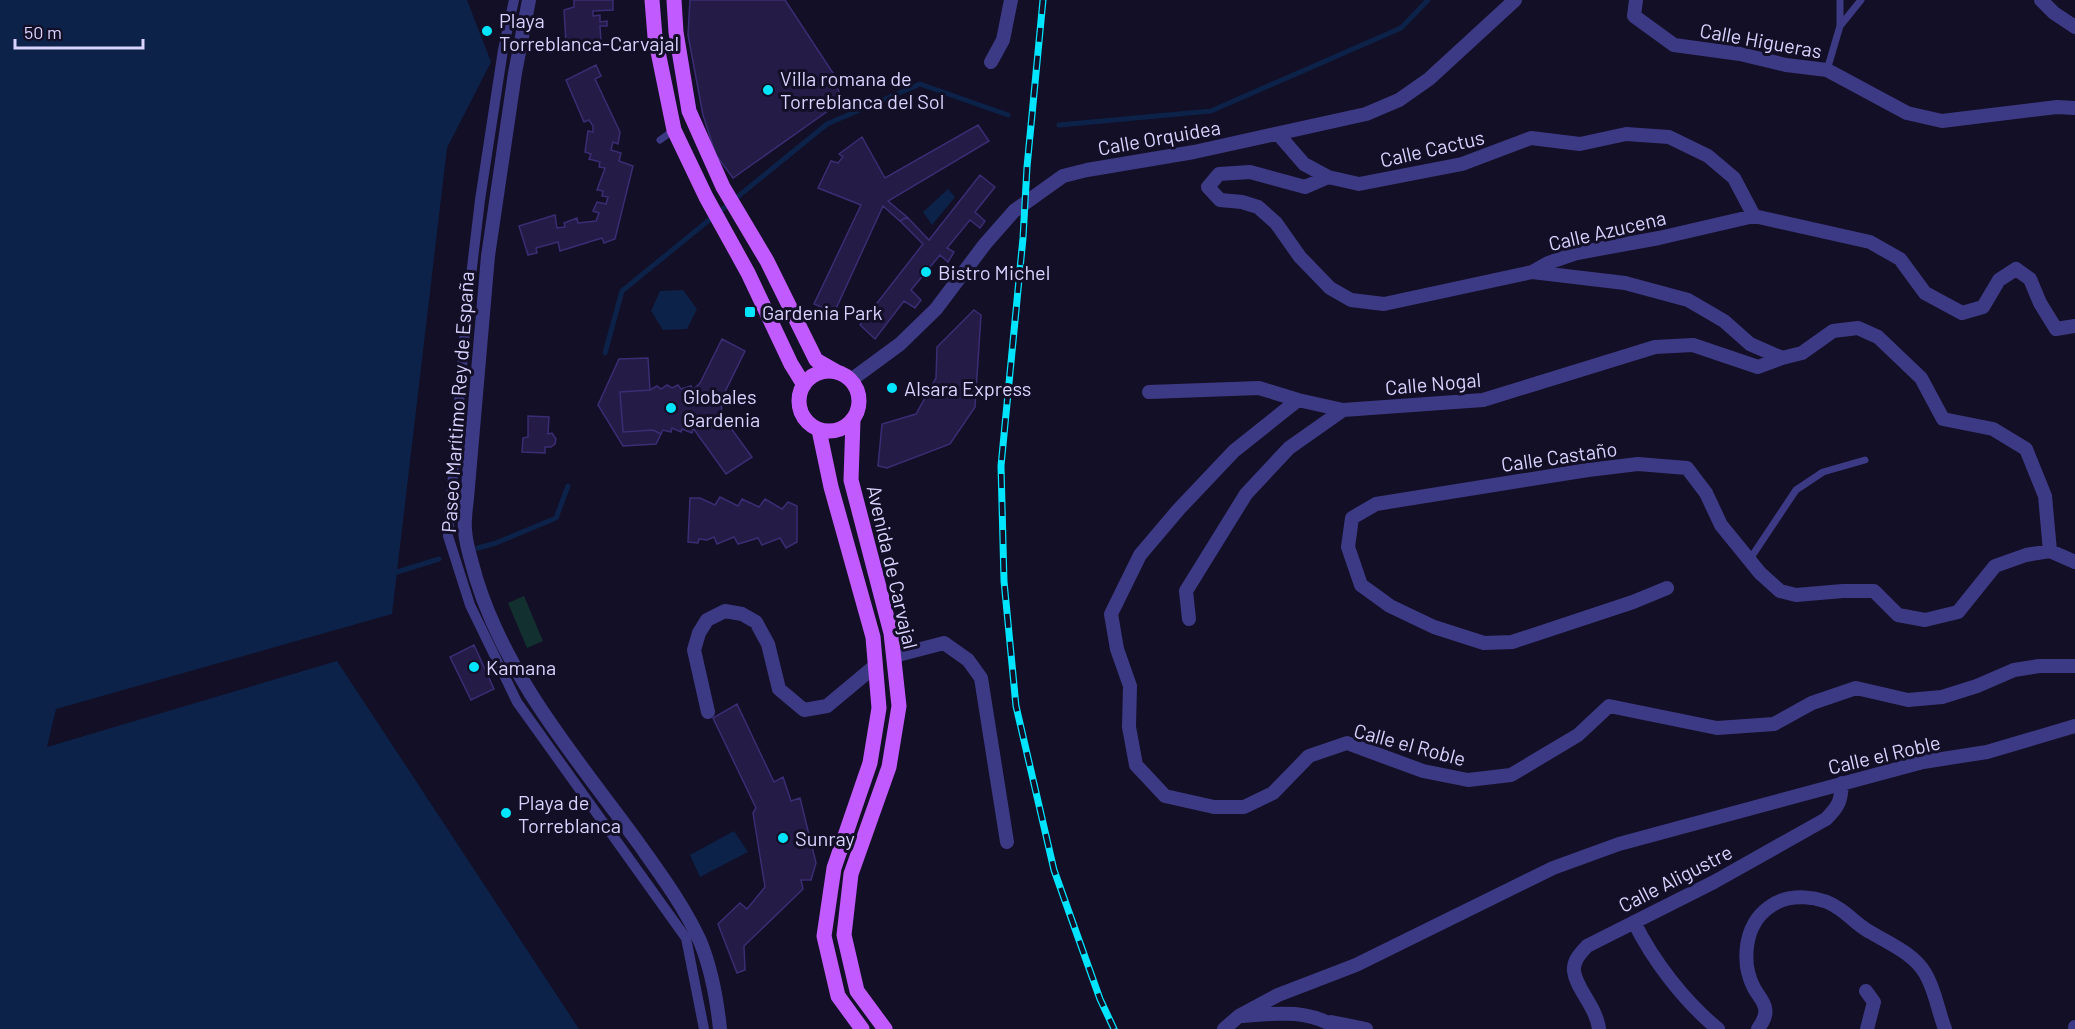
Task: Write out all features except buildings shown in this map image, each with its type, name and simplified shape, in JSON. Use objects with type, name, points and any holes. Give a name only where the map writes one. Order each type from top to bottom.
[{"type":"main road","points":[[652,0],[655,37],[674,130],[705,196],[748,273],[791,364],[804,385]]},
{"type":"main road","points":[[674,0],[676,32],[689,111],[723,187],[767,261],[816,360],[844,376],[859,395],[860,404],[853,420],[837,430],[828,432],[819,430],[805,419],[800,411],[800,393],[810,377],[819,373],[828,371],[844,376]]},
{"type":"main road","name":"Avenida de Carvajal","points":[[853,420],[850,480],[891,633],[899,706],[889,767],[851,873],[844,935],[857,991],[885,1029]]},
{"type":"main road","name":"Avenida de Carvajal","points":[[819,430],[831,487],[873,637],[879,708],[870,763],[834,868],[824,936],[838,996],[862,1029]]},
{"type":"street","points":[[514,0],[503,50],[479,211],[466,318],[448,536],[470,605],[517,702],[686,938],[704,1029]]},
{"type":"street","name":"Paseo Marítimo Rey de España","points":[[529,0],[515,73],[488,256],[466,508],[467,547],[483,601],[503,647],[528,692],[663,877],[692,926],[700,942],[711,977],[720,1029]]},
{"type":"street","points":[[991,62],[1003,40],[1011,0]]},
{"type":"street","name":"Calle Orquidea","points":[[844,376],[900,344],[936,309],[1014,211],[1063,176],[1194,152],[1366,114],[1398,99],[1429,79],[1515,0]]},
{"type":"street","name":"Calle Higueras","points":[[1636,0],[1634,16],[1674,45],[1827,70],[1907,113],[1942,121],[2058,107],[2075,108]]},
{"type":"street","points":[[2041,0],[2053,6],[2075,27]]},
{"type":"street","name":"Calle Cactus","points":[[1278,134],[1304,164],[1328,177],[1359,184],[1462,164],[1531,138],[1581,144],[1626,134],[1669,137],[1708,156],[1734,178],[1754,216]]},
{"type":"street","name":"Calle Azucena","points":[[1328,177],[1305,187],[1250,172],[1219,174],[1208,187],[1220,200],[1242,202],[1258,207],[1276,223],[1300,257],[1330,288],[1352,300],[1384,304],[1532,272],[1548,263],[1577,253],[1659,238],[1754,216],[1870,242],[1900,259],[1925,293],[1962,313],[1983,307],[1999,280],[2016,270],[2030,279],[2040,303],[2056,329],[2075,326]]},
{"type":"street","points":[[1532,272],[1625,283],[1688,300],[1724,321],[1750,344],[1782,358]]},
{"type":"street","name":"Calle Nogal","points":[[1149,392],[1259,388],[1343,410],[1483,400],[1655,347],[1693,345],[1758,367],[1802,353],[1833,331],[1858,328],[1878,337],[1921,378],[1943,419],[1993,429],[2026,449],[2045,496],[2050,551]]},
{"type":"street","name":"Calle el Roble","points":[[1298,400],[1233,451],[1179,509],[1140,555],[1111,614],[1117,649],[1130,686],[1129,727],[1136,765],[1165,796],[1214,807],[1244,807],[1273,793],[1309,756],[1347,743],[1423,771],[1467,780],[1511,775],[1578,735],[1609,706],[1717,728],[1774,724],[1812,703],[1856,688],[1908,700],[1942,697],[1977,686],[2014,670],[2039,666],[2075,666]]},
{"type":"street","points":[[1189,619],[1186,591],[1246,494],[1289,448],[1343,410]]},
{"type":"street","name":"Calle Castaño","points":[[1667,588],[1633,603],[1512,642],[1484,643],[1434,627],[1390,606],[1361,585],[1348,547],[1352,518],[1376,504],[1588,470],[1638,464],[1687,468],[1706,493],[1721,525],[1760,573],[1780,591],[1796,595],[1874,591],[1898,615],[1925,620],[1958,612],[1995,566],[2026,555],[2050,551]]},
{"type":"street","points":[[2050,551],[2075,562]]},
{"type":"street","points":[[708,712],[694,650],[699,633],[707,620],[725,611],[742,614],[756,622],[768,644],[779,689],[804,710],[827,706],[875,666]]},
{"type":"street","points":[[894,656],[944,643],[968,660],[981,678],[1007,842]]},
{"type":"street","name":"Calle el Roble","points":[[1224,1029],[1239,1016],[1278,995],[1356,965],[1553,868],[1620,844],[1842,783],[1923,762],[1987,752],[2075,726]]},
{"type":"street","name":"Calle Aligustre","points":[[1599,1029],[1595,1011],[1574,970],[1576,958],[1587,946],[1714,882],[1826,819],[1837,808],[1841,798],[1842,783]]},
{"type":"street","points":[[1758,1029],[1764,1020],[1766,1009],[1753,987],[1747,966],[1747,944],[1756,923],[1767,908],[1802,896],[1839,908],[1862,927],[1915,961],[1925,972],[1945,1029]]},
{"type":"street","points":[[1634,922],[1643,941],[1660,966],[1706,1020],[1718,1029]]},
{"type":"street","points":[[1866,991],[1874,1002],[1867,1029]]},
{"type":"street","points":[[1239,1016],[1292,1013],[1366,1029]]},
{"type":"street","points":[[1326,1021],[1339,1029]]},
{"type":"lane","points":[[1827,70],[1840,26],[1840,0]]},
{"type":"lane","points":[[1840,26],[1861,0]]},
{"type":"lane","points":[[660,140],[674,130]]},
{"type":"lane","points":[[1750,559],[1796,490],[1823,472],[1865,460]]},
{"type":"green space","points":[[524,596],[543,641],[527,648],[508,603]]},
{"type":"water","points":[[0,0],[467,0],[491,62],[447,148],[392,614],[56,709],[47,747],[337,661],[579,1029],[0,1029]]},
{"type":"water","points":[[948,189],[955,197],[932,225],[923,212]]},
{"type":"water","points":[[683,290],[697,309],[687,329],[663,330],[651,311],[660,291]]},
{"type":"water","points":[[734,831],[748,852],[700,877],[690,855]]},
{"type":"waterway","points":[[1059,125],[1211,111],[1401,28],[1428,0]]},
{"type":"waterway","points":[[605,353],[622,291],[827,124],[920,84],[1008,115]]},
{"type":"waterway","points":[[478,548],[556,518],[568,486]]},
{"type":"waterway","points":[[397,572],[439,559]]},
{"type":"railway","points":[[1043,0],[1001,466],[1004,581],[1016,706],[1054,870],[1100,999],[1114,1029]]},
{"type":"place","name":"Playa Torreblanca-Carvajal","points":[[487,31]]},
{"type":"place","name":"Villa romana de Torreblanca del Sol","points":[[768,90]]},
{"type":"place","name":"Bistro Michel","points":[[926,272]]},
{"type":"place","name":"Gardenia Park","points":[[750,312]]},
{"type":"place","name":"Alsara Express","points":[[892,388]]},
{"type":"place","name":"Globales Gardenia","points":[[671,408]]},
{"type":"place","name":"Kamana","points":[[474,667]]},
{"type":"place","name":"Playa de Torreblanca","points":[[506,813]]},
{"type":"place","name":"Sunray","points":[[783,838]]}]
